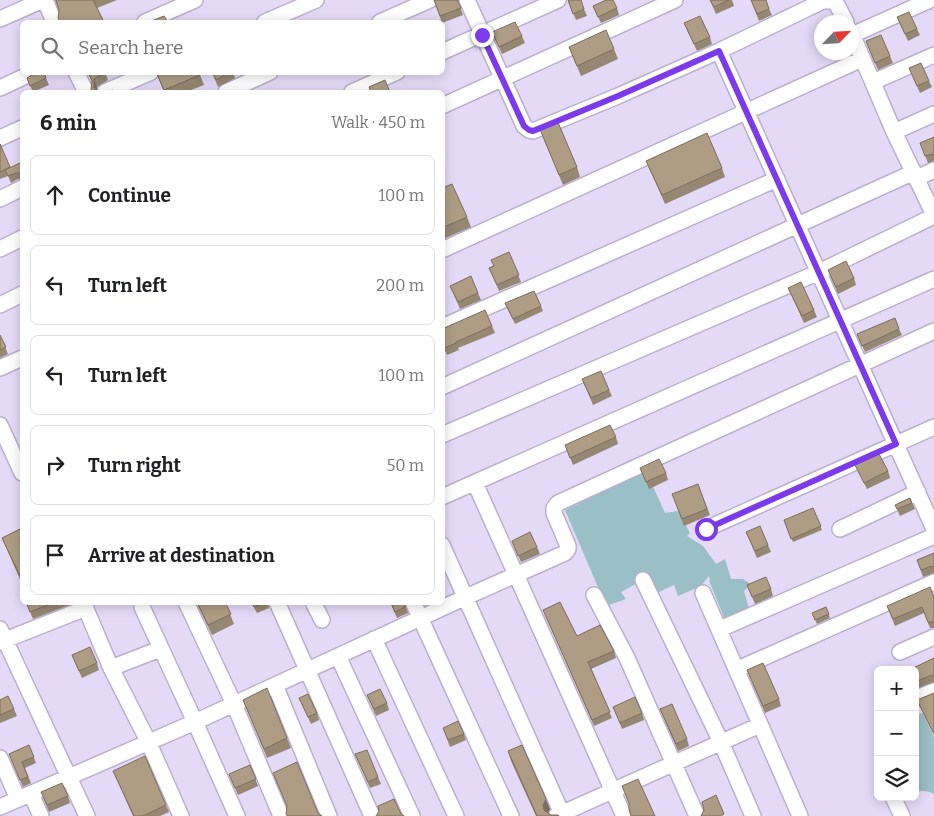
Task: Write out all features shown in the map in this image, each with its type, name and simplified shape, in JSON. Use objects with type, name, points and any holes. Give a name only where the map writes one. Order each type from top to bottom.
[{"type":"street","points":[[0,19],[44,0],[53,20]]},
{"type":"street","points":[[150,20],[195,0]]},
{"type":"street","points":[[270,20],[316,0]]},
{"type":"street","points":[[385,20],[430,0]]},
{"type":"street","points":[[467,0],[524,126],[533,131],[719,51],[823,1],[835,1],[842,15]]},
{"type":"street","points":[[445,51],[558,0]]},
{"type":"street","points":[[445,105],[675,0]]},
{"type":"street","points":[[859,32],[930,0]]},
{"type":"street","points":[[719,51],[934,528]]},
{"type":"street","points":[[445,434],[819,272],[934,215],[894,132],[859,52]]},
{"type":"street","points":[[873,82],[934,55]]},
{"type":"street","points":[[445,249],[862,59]]},
{"type":"street","points":[[0,88],[28,75]]},
{"type":"street","points":[[78,75],[85,90]]},
{"type":"street","points":[[110,90],[144,75]]},
{"type":"street","points":[[230,90],[263,75]]},
{"type":"street","points":[[356,90],[390,75]]},
{"type":"street","points":[[894,132],[934,114]]},
{"type":"street","points":[[0,138],[20,129]]},
{"type":"street","points":[[445,386],[798,225],[916,175],[934,170]]},
{"type":"street","points":[[445,327],[777,179]]},
{"type":"street","points":[[0,198],[20,189]]},
{"type":"street","points":[[0,249],[20,239]]},
{"type":"street","points":[[445,496],[841,322],[934,279]]},
{"type":"street","points":[[0,305],[20,295]]},
{"type":"street","points":[[0,808],[195,722],[568,552],[568,546],[554,513],[554,508],[558,503],[934,331]]},
{"type":"street","points":[[0,368],[20,359]]},
{"type":"street","points":[[0,425],[11,444],[20,468]]},
{"type":"street","points":[[706,529],[934,427]]},
{"type":"street","points":[[475,483],[624,816]]},
{"type":"street","points":[[840,529],[918,492]]},
{"type":"street","points":[[720,629],[934,536]]},
{"type":"street","points":[[445,552],[560,815],[760,725]]},
{"type":"street","points":[[644,580],[721,742],[753,816]]},
{"type":"street","points":[[738,669],[934,582]]},
{"type":"street","points":[[704,593],[800,816]]},
{"type":"street","points":[[594,595],[627,658],[697,816]]},
{"type":"street","points":[[87,816],[1,637],[84,605],[111,668],[148,742],[181,816]]},
{"type":"street","points":[[187,605],[234,704],[281,816]]},
{"type":"street","points":[[277,605],[372,816]]},
{"type":"street","points":[[314,605],[322,620]]},
{"type":"street","points":[[414,605],[511,816]]},
{"type":"street","points":[[142,607],[237,816]]},
{"type":"street","points":[[900,652],[934,637]]},
{"type":"street","points":[[374,639],[456,816]]},
{"type":"street","points":[[111,668],[160,649]]},
{"type":"street","points":[[338,656],[412,816]]},
{"type":"street","points":[[275,685],[329,816]]},
{"type":"street","points":[[919,697],[934,691]]},
{"type":"street","points":[[0,758],[24,797],[41,816]]},
{"type":"street","points":[[895,801],[902,816]]},
{"type":"shaded area","points":[[646,471],[665,513],[678,511],[690,533],[687,536],[703,546],[716,564],[725,559],[731,579],[743,579],[751,584],[744,591],[748,613],[725,620],[709,576],[701,586],[678,596],[674,585],[655,594],[643,580],[621,592],[626,599],[606,606],[565,510]]},
{"type":"shaded area","points":[[923,713],[934,737],[934,794],[919,791],[919,714]]},
{"type":"building","points":[[56,0],[93,0],[103,20],[59,20]]},
{"type":"building","points":[[434,0],[457,0],[461,8],[440,16]]},
{"type":"building","points":[[568,0],[581,0],[584,9],[573,14]]},
{"type":"building","points":[[606,0],[613,0],[617,8],[598,17],[593,6]]},
{"type":"building","points":[[710,0],[729,0],[714,7]]},
{"type":"building","points":[[751,0],[766,0],[769,9],[757,14]]},
{"type":"building","points":[[909,12],[917,29],[905,34],[897,17]]},
{"type":"building","points":[[164,16],[167,20],[154,20]]},
{"type":"building","points":[[700,16],[710,37],[694,44],[684,23]]},
{"type":"building","points":[[515,22],[522,36],[499,47],[492,32]]},
{"type":"building","points":[[606,30],[614,49],[577,66],[569,47]]},
{"type":"building","points":[[881,35],[890,56],[875,63],[866,41]]},
{"type":"building","points":[[921,63],[929,81],[917,86],[909,68]]},
{"type":"building","points":[[32,75],[45,75],[46,78],[30,86],[27,78]]},
{"type":"building","points":[[90,75],[100,75],[94,79],[94,88],[97,90],[91,90],[92,80]]},
{"type":"building","points":[[157,75],[200,75],[164,90]]},
{"type":"building","points":[[214,75],[225,75],[216,80]]},
{"type":"building","points":[[385,80],[389,90],[370,90],[369,87]]},
{"type":"building","points":[[557,120],[577,167],[559,175],[539,127]]},
{"type":"building","points":[[707,133],[722,168],[662,195],[646,161]]},
{"type":"building","points":[[934,137],[934,155],[925,156],[920,143]]},
{"type":"building","points":[[0,144],[10,167],[0,172]]},
{"type":"building","points":[[20,163],[20,173],[8,176],[5,170]]},
{"type":"building","points":[[452,184],[467,217],[445,227],[445,187]]},
{"type":"building","points":[[509,252],[519,275],[497,285],[489,268],[494,266],[491,260]]},
{"type":"building","points":[[846,261],[854,278],[836,287],[828,270]]},
{"type":"building","points":[[471,276],[478,293],[458,302],[450,286]]},
{"type":"building","points":[[801,282],[814,310],[802,316],[788,288]]},
{"type":"building","points":[[534,291],[541,306],[513,319],[505,303]]},
{"type":"building","points":[[485,310],[492,326],[445,348],[445,328]]},
{"type":"building","points":[[895,318],[899,329],[862,346],[857,334]]},
{"type":"building","points":[[0,335],[6,347],[0,350]]},
{"type":"building","points":[[601,371],[609,390],[591,398],[582,379]]},
{"type":"building","points":[[610,425],[616,437],[570,458],[565,445]]},
{"type":"building","points":[[879,454],[888,471],[864,483],[855,465]]},
{"type":"building","points":[[659,459],[666,473],[646,482],[640,468]]},
{"type":"building","points":[[698,484],[707,509],[682,519],[672,494]]},
{"type":"building","points":[[910,498],[912,503],[897,509],[895,505]]},
{"type":"building","points":[[813,508],[821,526],[791,539],[784,520]]},
{"type":"building","points":[[760,526],[768,545],[755,551],[746,532]]},
{"type":"building","points":[[20,529],[20,576],[2,538]]},
{"type":"building","points":[[530,532],[537,547],[518,556],[512,541]]},
{"type":"building","points":[[934,553],[934,567],[921,570],[917,560]]},
{"type":"building","points":[[766,577],[771,589],[752,597],[747,585]]},
{"type":"building","points":[[930,587],[934,597],[934,622],[928,622],[922,607],[893,619],[887,606]]},
{"type":"building","points":[[560,602],[577,636],[600,625],[614,651],[588,662],[610,712],[592,720],[543,610]]},
{"type":"building","points":[[27,605],[48,605],[30,612]]},
{"type":"building","points":[[198,605],[226,605],[231,614],[208,625]]},
{"type":"building","points":[[392,605],[405,605],[405,607],[395,612]]},
{"type":"building","points":[[826,607],[829,614],[815,620],[812,613]]},
{"type":"building","points":[[90,647],[97,663],[79,671],[72,655]]},
{"type":"building","points":[[934,658],[934,676],[932,675],[919,680],[919,666],[917,666]]},
{"type":"building","points":[[763,663],[779,699],[763,706],[747,670]]},
{"type":"building","points":[[267,688],[287,738],[264,749],[243,700]]},
{"type":"building","points":[[380,689],[387,703],[374,709],[367,695]]},
{"type":"building","points":[[934,693],[934,732],[919,704],[919,699]]},
{"type":"building","points":[[308,694],[317,713],[308,717],[299,698]]},
{"type":"building","points":[[8,696],[14,709],[0,715],[0,700]]},
{"type":"building","points":[[635,697],[642,713],[620,723],[613,707]]},
{"type":"building","points":[[672,704],[687,739],[676,744],[660,709]]},
{"type":"building","points":[[458,721],[464,734],[448,740],[443,728]]},
{"type":"building","points":[[29,745],[34,757],[22,762],[28,777],[20,780],[9,754]]},
{"type":"building","points":[[522,745],[546,799],[543,805],[544,810],[551,815],[559,816],[537,816],[508,751]]},
{"type":"building","points":[[367,750],[378,777],[368,782],[355,754]]},
{"type":"building","points":[[145,756],[166,805],[143,816],[134,816],[113,771]]},
{"type":"building","points":[[297,762],[318,813],[322,816],[287,816],[286,814],[287,806],[273,773]]},
{"type":"building","points":[[250,765],[256,779],[235,788],[229,774]]},
{"type":"building","points":[[638,779],[655,816],[631,816],[629,803],[622,786]]},
{"type":"building","points":[[62,783],[68,796],[47,805],[41,792]]},
{"type":"building","points":[[716,795],[724,814],[720,816],[701,816],[704,810],[702,802]]},
{"type":"building","points":[[394,799],[401,814],[404,816],[376,816],[379,811],[378,806]]},
{"type":"route","points":[[482,35],[524,126],[529,130],[533,131],[618,96],[719,51],[747,111],[896,444],[706,529]]}]
